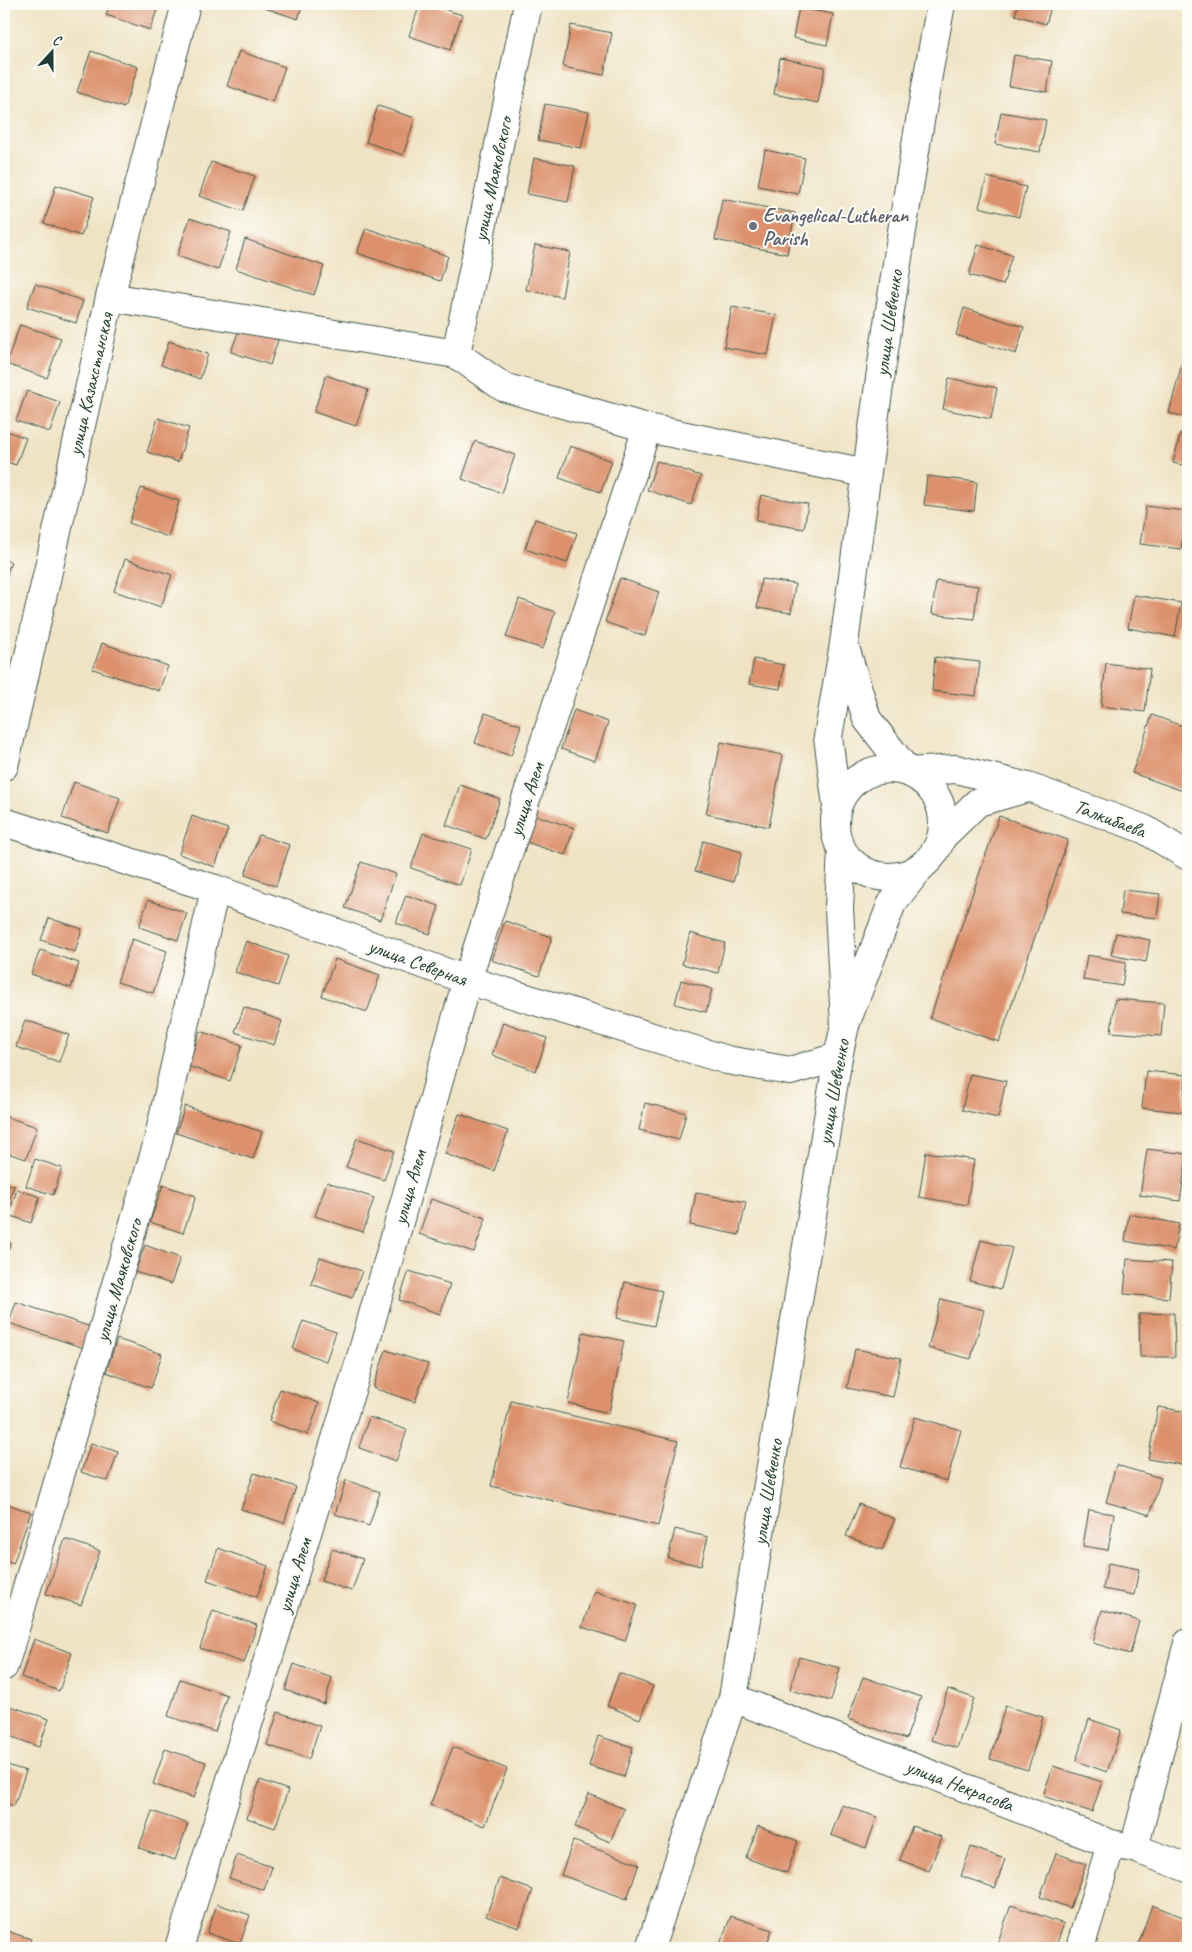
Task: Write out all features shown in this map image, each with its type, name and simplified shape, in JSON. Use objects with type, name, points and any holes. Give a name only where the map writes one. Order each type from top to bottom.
[{"type":"street","name":"улица Казахстанская","points":[[4,766],[110,297],[186,4]]},
{"type":"street","name":"улица Маяковского","points":[[456,354],[528,4]]},
{"type":"street","name":"улица Шевченко","points":[[837,806],[828,737],[844,644],[866,473],[918,126],[941,4]]},
{"type":"street","points":[[110,297],[456,354],[503,387],[647,428],[866,473]]},
{"type":"street","name":"улица Алем","points":[[179,1948],[360,1361],[467,980],[647,428]]},
{"type":"street","points":[[844,644],[867,719],[908,772]]},
{"type":"street","points":[[845,1025],[840,908],[842,851],[835,829],[837,806],[845,791],[858,778],[873,771],[890,769],[908,772],[922,780],[933,791],[944,821],[942,837]]},
{"type":"street","name":"Талкибаева","points":[[908,772],[956,769],[1028,787],[1144,829],[1188,856]]},
{"type":"street","points":[[845,1025],[892,903],[919,869],[933,855],[942,837],[978,802],[1028,787]]},
{"type":"street","name":"улица Северная","points":[[4,822],[215,889],[467,980],[727,1060],[790,1071],[838,1057]]},
{"type":"street","points":[[842,851],[853,864],[868,874],[885,878],[902,876],[919,869]]},
{"type":"street","name":"улица Маяковского","points":[[4,1666],[157,1145],[215,889]]},
{"type":"street","name":"улица Шевченко","points":[[650,1948],[733,1698],[838,1057],[845,1025]]},
{"type":"street","points":[[1080,1948],[1122,1846],[1188,1643]]},
{"type":"street","name":"улица Некрасова","points":[[733,1698],[1122,1846],[1188,1868]]},
{"type":"building","points":[[110,4],[159,4],[150,30],[106,15]]},
{"type":"building","points":[[253,4],[303,4],[298,19]]},
{"type":"building","points":[[420,4],[429,4],[462,15],[450,50],[409,36]]},
{"type":"building","points":[[1018,4],[1052,4],[1046,24],[1015,15]]},
{"type":"building","points":[[799,8],[833,14],[827,45],[793,38]]},
{"type":"building","points":[[571,25],[612,33],[604,75],[563,67]]},
{"type":"building","points":[[91,51],[138,67],[124,108],[77,92]]},
{"type":"building","points":[[239,51],[285,67],[273,102],[227,86]]},
{"type":"building","points":[[1014,55],[1052,61],[1047,92],[1009,86]]},
{"type":"building","points":[[780,58],[825,67],[818,103],[774,94]]},
{"type":"building","points":[[545,104],[589,112],[581,148],[538,140]]},
{"type":"building","points":[[378,106],[415,118],[403,155],[366,142]]},
{"type":"building","points":[[1001,112],[1046,120],[1040,152],[995,144]]},
{"type":"building","points":[[765,150],[805,158],[798,194],[758,186]]},
{"type":"building","points":[[534,158],[575,166],[568,202],[527,194]]},
{"type":"building","points":[[211,162],[255,176],[243,211],[199,196]]},
{"type":"building","points":[[987,177],[1026,187],[1019,217],[979,207]]},
{"type":"building","points":[[56,185],[94,197],[81,236],[44,223]]},
{"type":"building","points":[[722,199],[795,213],[787,254],[715,240]]},
{"type":"building","points":[[190,218],[231,232],[218,270],[177,256]]},
{"type":"building","points":[[366,228],[448,256],[440,281],[357,253]]},
{"type":"building","points":[[245,239],[324,266],[314,295],[236,269]]},
{"type":"building","points":[[535,245],[570,252],[562,297],[526,290]]},
{"type":"building","points":[[978,245],[1012,255],[1003,285],[969,275]]},
{"type":"building","points":[[35,284],[83,301],[76,323],[27,307]]},
{"type":"building","points":[[732,307],[776,315],[768,355],[724,347]]},
{"type":"building","points":[[964,308],[1024,327],[1016,354],[956,335]]},
{"type":"building","points":[[20,325],[61,338],[47,378],[6,364]]},
{"type":"building","points":[[240,327],[278,340],[270,365],[231,352]]},
{"type":"building","points":[[169,341],[208,354],[200,379],[161,365]]},
{"type":"building","points":[[1182,363],[1188,365],[1188,418],[1169,413]]},
{"type":"building","points":[[326,375],[368,390],[356,426],[314,412]]},
{"type":"building","points":[[949,378],[997,388],[991,419],[943,409]]},
{"type":"building","points":[[27,391],[60,402],[50,432],[16,421]]},
{"type":"building","points":[[158,418],[189,428],[178,462],[147,452]]},
{"type":"building","points":[[4,430],[26,438],[16,465],[4,461]]},
{"type":"building","points":[[1181,432],[1188,433],[1188,466],[1173,463]]},
{"type":"building","points":[[475,441],[515,455],[502,493],[462,479]]},
{"type":"building","points":[[570,446],[612,461],[601,492],[559,478]]},
{"type":"building","points":[[657,461],[701,476],[691,505],[647,490]]},
{"type":"building","points":[[927,476],[977,482],[974,511],[924,505]]},
{"type":"building","points":[[141,488],[179,501],[168,537],[129,523]]},
{"type":"building","points":[[761,495],[808,504],[804,529],[756,521]]},
{"type":"building","points":[[1146,506],[1186,511],[1181,549],[1140,544]]},
{"type":"building","points":[[535,519],[577,533],[567,563],[525,549]]},
{"type":"building","points":[[125,559],[172,575],[161,607],[114,591]]},
{"type":"building","points":[[4,560],[11,562],[4,582]]},
{"type":"building","points":[[620,578],[659,592],[645,636],[605,622]]},
{"type":"building","points":[[761,579],[795,584],[791,613],[757,608]]},
{"type":"building","points":[[936,581],[978,586],[974,619],[932,614]]},
{"type":"building","points":[[1134,595],[1181,603],[1175,637],[1128,628]]},
{"type":"building","points":[[519,599],[555,612],[543,649],[506,637]]},
{"type":"building","points":[[102,643],[168,666],[159,691],[93,669]]},
{"type":"building","points":[[935,657],[980,662],[976,696],[932,691]]},
{"type":"building","points":[[754,659],[784,665],[780,689],[749,684]]},
{"type":"building","points":[[1106,663],[1150,669],[1145,712],[1101,706]]},
{"type":"building","points":[[574,710],[608,722],[595,761],[561,749]]},
{"type":"building","points":[[485,713],[521,725],[511,756],[475,743]]},
{"type":"building","points":[[1152,715],[1188,728],[1188,787],[1186,792],[1132,773]]},
{"type":"building","points":[[721,742],[783,755],[769,827],[706,814]]},
{"type":"building","points":[[74,782],[120,798],[108,833],[62,818]]},
{"type":"building","points":[[460,785],[500,799],[486,839],[446,825]]},
{"type":"building","points":[[535,815],[574,828],[565,855],[526,842]]},
{"type":"building","points":[[192,816],[228,829],[215,867],[179,854]]},
{"type":"building","points":[[999,816],[1068,840],[999,1042],[930,1018]]},
{"type":"building","points":[[423,833],[472,849],[460,885],[411,868]]},
{"type":"building","points":[[259,835],[290,845],[276,886],[245,875]]},
{"type":"building","points":[[703,841],[742,852],[733,882],[695,871]]},
{"type":"building","points":[[361,862],[396,874],[380,920],[345,908]]},
{"type":"building","points":[[1123,890],[1160,894],[1157,918],[1120,914]]},
{"type":"building","points":[[406,895],[439,906],[430,934],[396,923]]},
{"type":"building","points":[[148,900],[187,913],[178,940],[139,927]]},
{"type":"building","points":[[49,918],[82,929],[75,952],[41,940]]},
{"type":"building","points":[[505,921],[552,937],[539,976],[491,960]]},
{"type":"building","points":[[690,933],[725,943],[718,973],[682,964]]},
{"type":"building","points":[[1116,933],[1150,940],[1146,962],[1111,955]]},
{"type":"building","points":[[132,939],[167,951],[153,993],[117,982]]},
{"type":"building","points":[[246,941],[288,956],[278,986],[235,972]]},
{"type":"building","points":[[40,950],[79,963],[71,988],[31,974]]},
{"type":"building","points":[[1087,955],[1126,962],[1122,986],[1083,980]]},
{"type":"building","points":[[335,959],[380,975],[367,1012],[322,996]]},
{"type":"building","points":[[681,980],[712,989],[706,1012],[675,1004]]},
{"type":"building","points":[[1115,999],[1164,1003],[1161,1036],[1111,1032]]},
{"type":"building","points":[[244,1007],[282,1021],[274,1045],[235,1032]]},
{"type":"building","points":[[25,1020],[69,1035],[59,1062],[16,1047]]},
{"type":"building","points":[[503,1022],[547,1038],[536,1071],[492,1055]]},
{"type":"building","points":[[200,1031],[242,1045],[230,1081],[188,1066]]},
{"type":"building","points":[[1146,1071],[1186,1075],[1183,1112],[1142,1108]]},
{"type":"building","points":[[970,1074],[1006,1081],[998,1118],[962,1110]]},
{"type":"building","points":[[645,1103],[686,1113],[679,1140],[639,1130]]},
{"type":"building","points":[[185,1106],[262,1132],[253,1159],[176,1133]]},
{"type":"building","points":[[459,1114],[508,1131],[494,1171],[445,1154]]},
{"type":"building","points":[[4,1116],[37,1127],[26,1159],[4,1152]]},
{"type":"building","points":[[357,1138],[394,1151],[384,1180],[346,1167]]},
{"type":"building","points":[[1147,1149],[1187,1154],[1180,1201],[1140,1195]]},
{"type":"building","points":[[926,1152],[974,1160],[967,1205],[919,1197]]},
{"type":"building","points":[[35,1159],[62,1168],[53,1195],[26,1186]]},
{"type":"building","points":[[327,1182],[374,1198],[363,1232],[315,1216]]},
{"type":"building","points":[[4,1183],[14,1186],[4,1214]]},
{"type":"building","points":[[163,1185],[196,1196],[183,1233],[150,1222]]},
{"type":"building","points":[[17,1189],[40,1197],[31,1223],[9,1215]]},
{"type":"building","points":[[696,1193],[746,1202],[739,1235],[690,1225]]},
{"type":"building","points":[[431,1199],[486,1218],[474,1252],[419,1234]]},
{"type":"building","points":[[1129,1214],[1179,1224],[1174,1250],[1125,1241]]},
{"type":"building","points":[[981,1240],[1012,1248],[1001,1289],[970,1281]]},
{"type":"building","points":[[4,1241],[11,1243],[4,1262]]},
{"type":"building","points":[[145,1245],[180,1258],[171,1284],[135,1272]]},
{"type":"building","points":[[320,1257],[362,1271],[352,1298],[311,1284]]},
{"type":"building","points":[[1127,1259],[1172,1262],[1169,1298],[1124,1294]]},
{"type":"building","points":[[409,1271],[450,1284],[440,1314],[399,1300]]},
{"type":"building","points":[[625,1282],[662,1291],[654,1326],[617,1318]]},
{"type":"building","points":[[941,1299],[984,1310],[971,1359],[928,1348]]},
{"type":"building","points":[[16,1302],[94,1328],[87,1349],[9,1323]]},
{"type":"building","points":[[1174,1313],[1175,1357],[1140,1357],[1139,1314]]},
{"type":"building","points":[[303,1321],[336,1332],[326,1361],[293,1349]]},
{"type":"building","points":[[583,1332],[624,1341],[609,1413],[568,1403]]},
{"type":"building","points":[[117,1339],[162,1354],[151,1388],[106,1372]]},
{"type":"building","points":[[855,1349],[901,1358],[893,1397],[847,1388]]},
{"type":"building","points":[[386,1350],[428,1364],[415,1402],[373,1388]]},
{"type":"building","points":[[280,1389],[319,1403],[308,1435],[269,1421]]},
{"type":"building","points":[[511,1401],[678,1441],[658,1526],[491,1486]]},
{"type":"building","points":[[1158,1407],[1188,1412],[1188,1466],[1148,1459]]},
{"type":"building","points":[[369,1417],[407,1430],[396,1461],[359,1448]]},
{"type":"building","points":[[915,1417],[961,1430],[947,1481],[900,1467]]},
{"type":"building","points":[[91,1443],[118,1452],[108,1481],[81,1472]]},
{"type":"building","points":[[1116,1465],[1161,1478],[1150,1515],[1106,1502]]},
{"type":"building","points":[[254,1473],[296,1487],[284,1523],[241,1509]]},
{"type":"building","points":[[346,1480],[380,1492],[369,1526],[335,1514]]},
{"type":"building","points":[[4,1503],[31,1512],[13,1564],[4,1560]]},
{"type":"building","points":[[859,1504],[895,1519],[882,1550],[846,1536]]},
{"type":"building","points":[[1089,1510],[1114,1514],[1108,1550],[1083,1546]]},
{"type":"building","points":[[675,1529],[708,1537],[701,1566],[668,1558]]},
{"type":"building","points":[[65,1539],[100,1551],[81,1605],[46,1594]]},
{"type":"building","points":[[218,1548],[268,1566],[257,1597],[207,1580]]},
{"type":"building","points":[[332,1549],[363,1559],[352,1591],[321,1581]]},
{"type":"building","points":[[1108,1563],[1139,1569],[1134,1595],[1103,1589]]},
{"type":"building","points":[[594,1591],[637,1605],[625,1641],[582,1627]]},
{"type":"building","points":[[213,1610],[257,1625],[244,1663],[200,1648]]},
{"type":"building","points":[[1102,1610],[1139,1621],[1130,1654],[1093,1643]]},
{"type":"building","points":[[34,1639],[72,1653],[59,1691],[21,1677]]},
{"type":"building","points":[[799,1657],[840,1668],[831,1701],[790,1690]]},
{"type":"building","points":[[294,1664],[332,1678],[324,1704],[285,1690]]},
{"type":"building","points":[[619,1673],[653,1686],[640,1719],[607,1706]]},
{"type":"building","points":[[863,1677],[921,1697],[906,1739],[848,1719]]},
{"type":"building","points":[[180,1679],[227,1695],[215,1732],[168,1716]]},
{"type":"building","points":[[948,1689],[974,1698],[957,1748],[931,1740]]},
{"type":"building","points":[[4,1704],[49,1719],[39,1747],[4,1734]]},
{"type":"building","points":[[1005,1706],[1043,1717],[1028,1770],[990,1759]]},
{"type":"building","points":[[278,1712],[320,1726],[309,1759],[267,1745]]},
{"type":"building","points":[[1089,1719],[1121,1730],[1107,1772],[1076,1761]]},
{"type":"building","points":[[598,1736],[633,1747],[624,1777],[589,1766]]},
{"type":"building","points":[[453,1747],[507,1769],[485,1826],[430,1805]]},
{"type":"building","points":[[165,1749],[206,1762],[194,1798],[153,1784]]},
{"type":"building","points":[[4,1764],[26,1771],[14,1806],[4,1803]]},
{"type":"building","points":[[1053,1766],[1102,1782],[1092,1812],[1043,1796]]},
{"type":"building","points":[[260,1780],[288,1790],[275,1828],[247,1818]]},
{"type":"building","points":[[589,1794],[624,1809],[610,1842],[575,1827]]},
{"type":"building","points":[[842,1805],[877,1817],[866,1848],[831,1835]]},
{"type":"building","points":[[152,1811],[188,1824],[175,1860],[139,1848]]},
{"type":"building","points":[[758,1826],[798,1841],[787,1873],[746,1858]]},
{"type":"building","points":[[912,1826],[942,1837],[929,1871],[900,1860]]},
{"type":"building","points":[[573,1841],[639,1864],[627,1899],[561,1875]]},
{"type":"building","points":[[971,1847],[1005,1859],[995,1888],[961,1876]]},
{"type":"building","points":[[1056,1853],[1086,1864],[1070,1908],[1040,1897]]},
{"type":"building","points":[[237,1855],[272,1867],[264,1890],[229,1878]]},
{"type":"building","points":[[500,1878],[533,1890],[519,1928],[486,1916]]},
{"type":"building","points":[[217,1904],[250,1915],[240,1944],[207,1933]]},
{"type":"building","points":[[1011,1905],[1064,1924],[1055,1948],[996,1947]]},
{"type":"building","points":[[1152,1905],[1188,1919],[1188,1925],[1180,1948],[1137,1948]]},
{"type":"building","points":[[731,1916],[772,1930],[765,1948],[732,1948],[720,1944]]},
{"type":"building","points":[[4,1930],[31,1939],[28,1948],[4,1948]]},
{"type":"place","name":"Evangelical-Lutheran Parish","points":[[753,226]]}]
